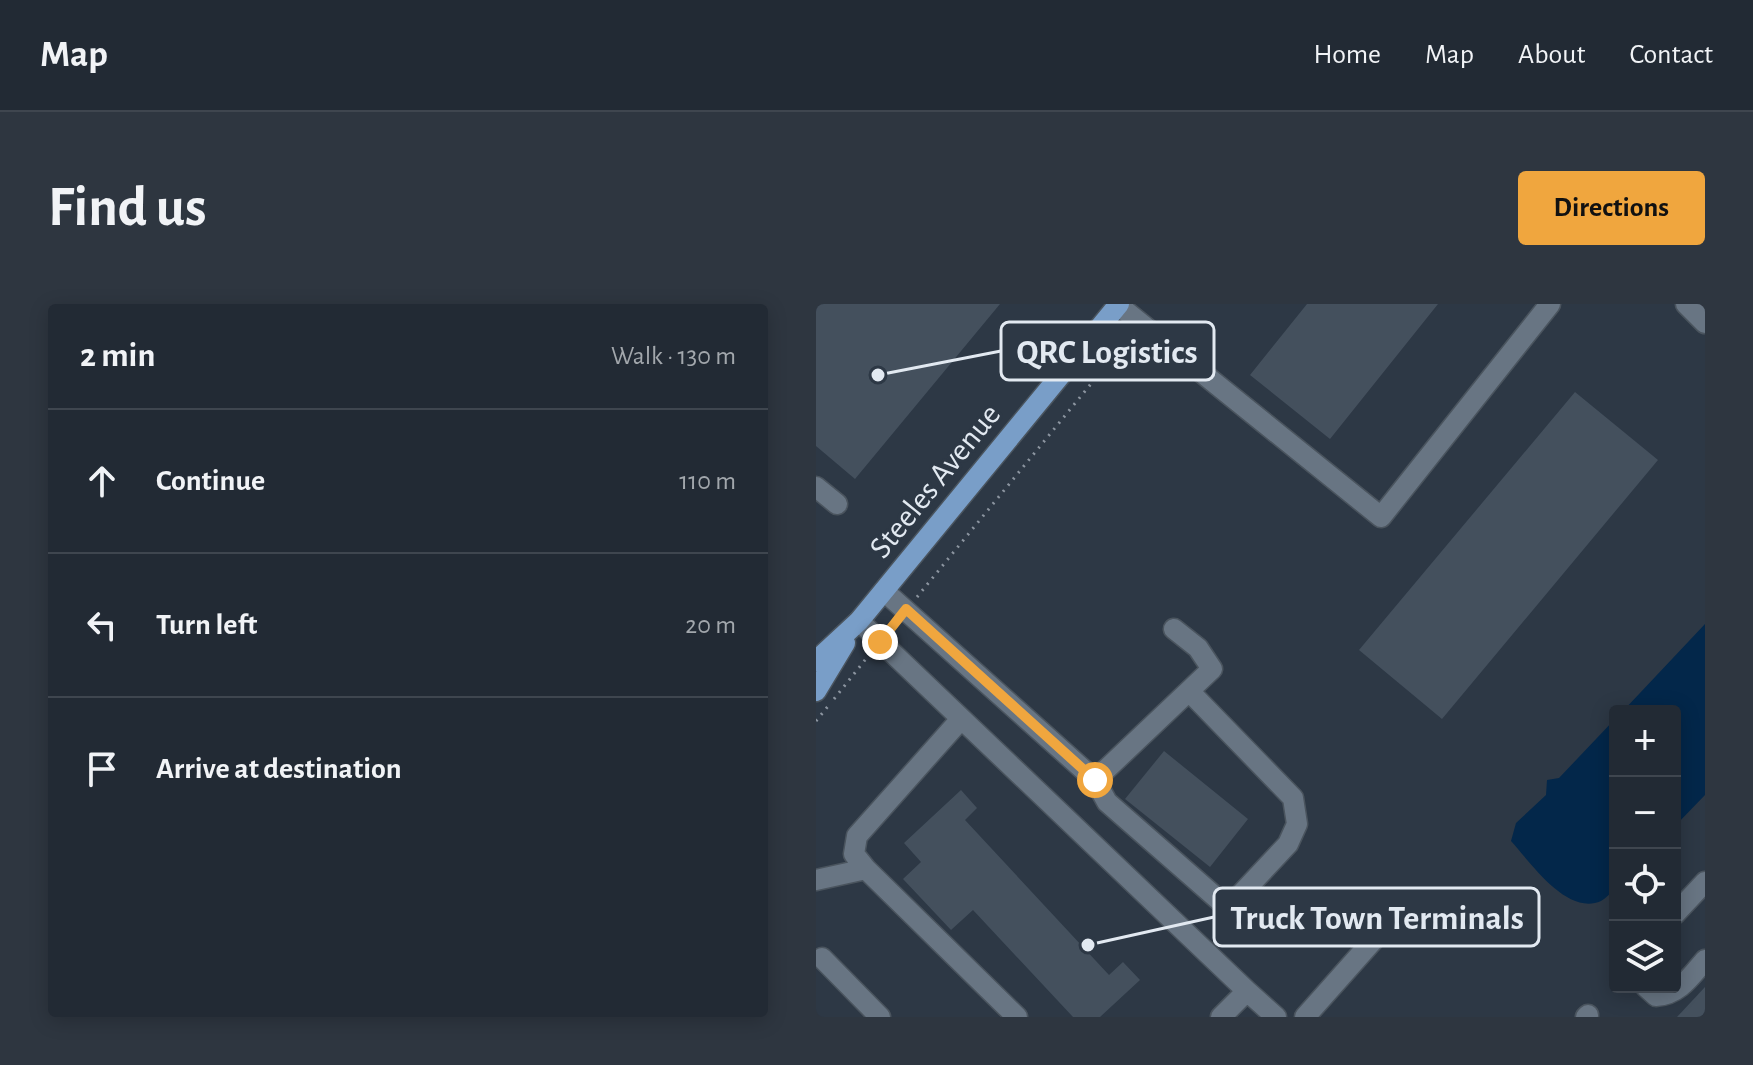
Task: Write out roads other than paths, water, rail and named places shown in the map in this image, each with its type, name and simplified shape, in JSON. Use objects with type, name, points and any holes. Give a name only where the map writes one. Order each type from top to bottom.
[{"type":"main road","name":"Steeles Avenue","points":[[816,661],[859,621],[1118,305]]},
{"type":"main road","name":"Steeles Avenue","points":[[816,691],[859,621]]},
{"type":"street","points":[[1118,305],[1381,517],[1550,304]]},
{"type":"street","points":[[1686,304],[1705,323]]},
{"type":"street","points":[[816,487],[837,504]]},
{"type":"street","points":[[884,591],[1095,780],[1107,802],[1228,908],[1288,844],[1297,824],[1293,798],[1189,691]]},
{"type":"street","points":[[859,621],[1276,1017]]},
{"type":"street","points":[[1095,780],[1212,669],[1198,648],[1174,629]]},
{"type":"street","points":[[961,719],[857,836],[854,854],[1017,1017]]},
{"type":"street","points":[[816,880],[866,869]]},
{"type":"street","points":[[1681,910],[1701,895]]},
{"type":"street","points":[[1305,1017],[1408,901]]},
{"type":"street","points":[[822,958],[880,1017]]},
{"type":"street","points":[[1681,987],[1705,960]]},
{"type":"street","points":[[1221,1017],[1247,991]]},
{"type":"street","points":[[1653,993],[1656,996],[1672,993]]},
{"type":"water","points":[[1705,624],[1705,795],[1681,820],[1681,705],[1629,705]]},
{"type":"water","points":[[1609,725],[1609,894],[1601,901],[1588,904],[1563,894],[1539,874],[1511,841],[1516,823],[1546,795],[1547,780],[1559,778]]},
{"type":"place","name":"QRC Logistics","points":[[878,375]]},
{"type":"place","name":"Truck Town Terminals","points":[[1088,945]]}]
